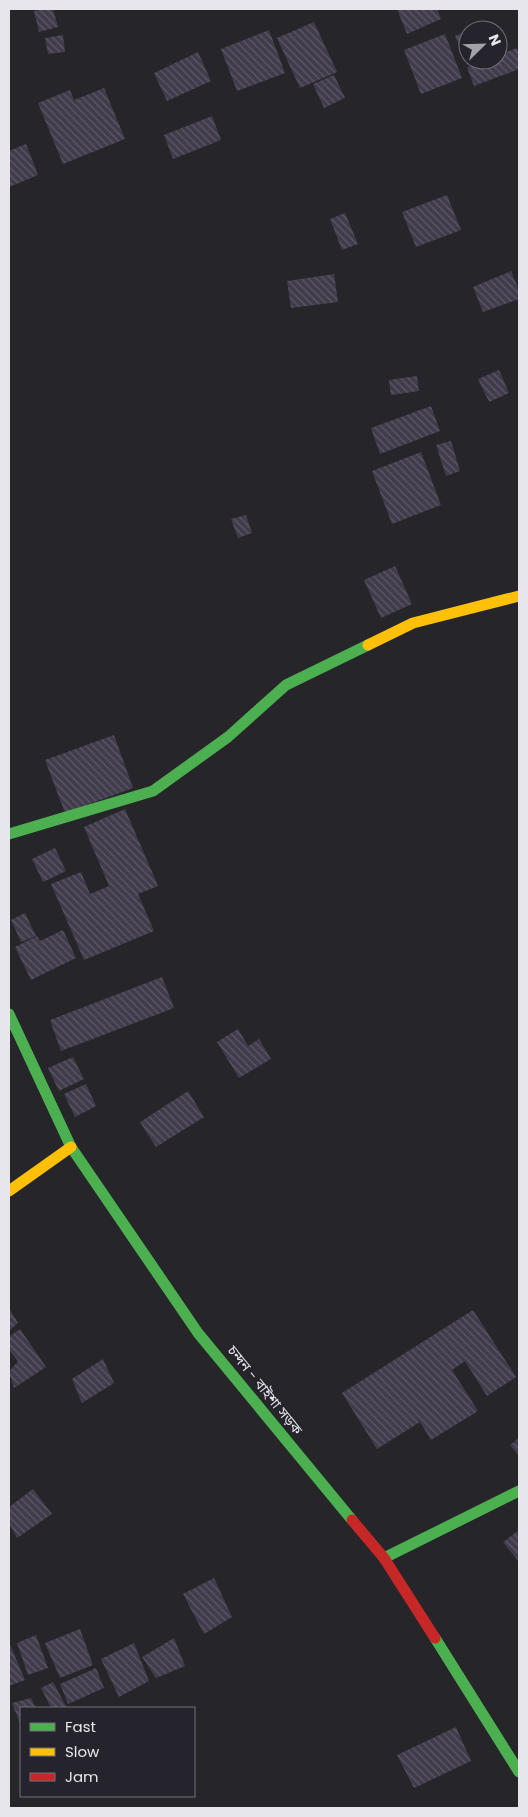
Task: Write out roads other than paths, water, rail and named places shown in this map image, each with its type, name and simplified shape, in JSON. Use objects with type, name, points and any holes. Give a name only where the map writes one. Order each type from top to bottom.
[{"type":"main road","points":[[9,834],[153,791],[228,737],[286,685],[414,624],[519,596]]},
{"type":"main road","name":"চন্দন - বাইশা সড়ক","points":[[9,1014],[71,1146],[198,1333],[384,1558],[519,1772]]},
{"type":"main road","points":[[9,1191],[71,1146]]},
{"type":"main road","points":[[384,1558],[519,1491]]}]
